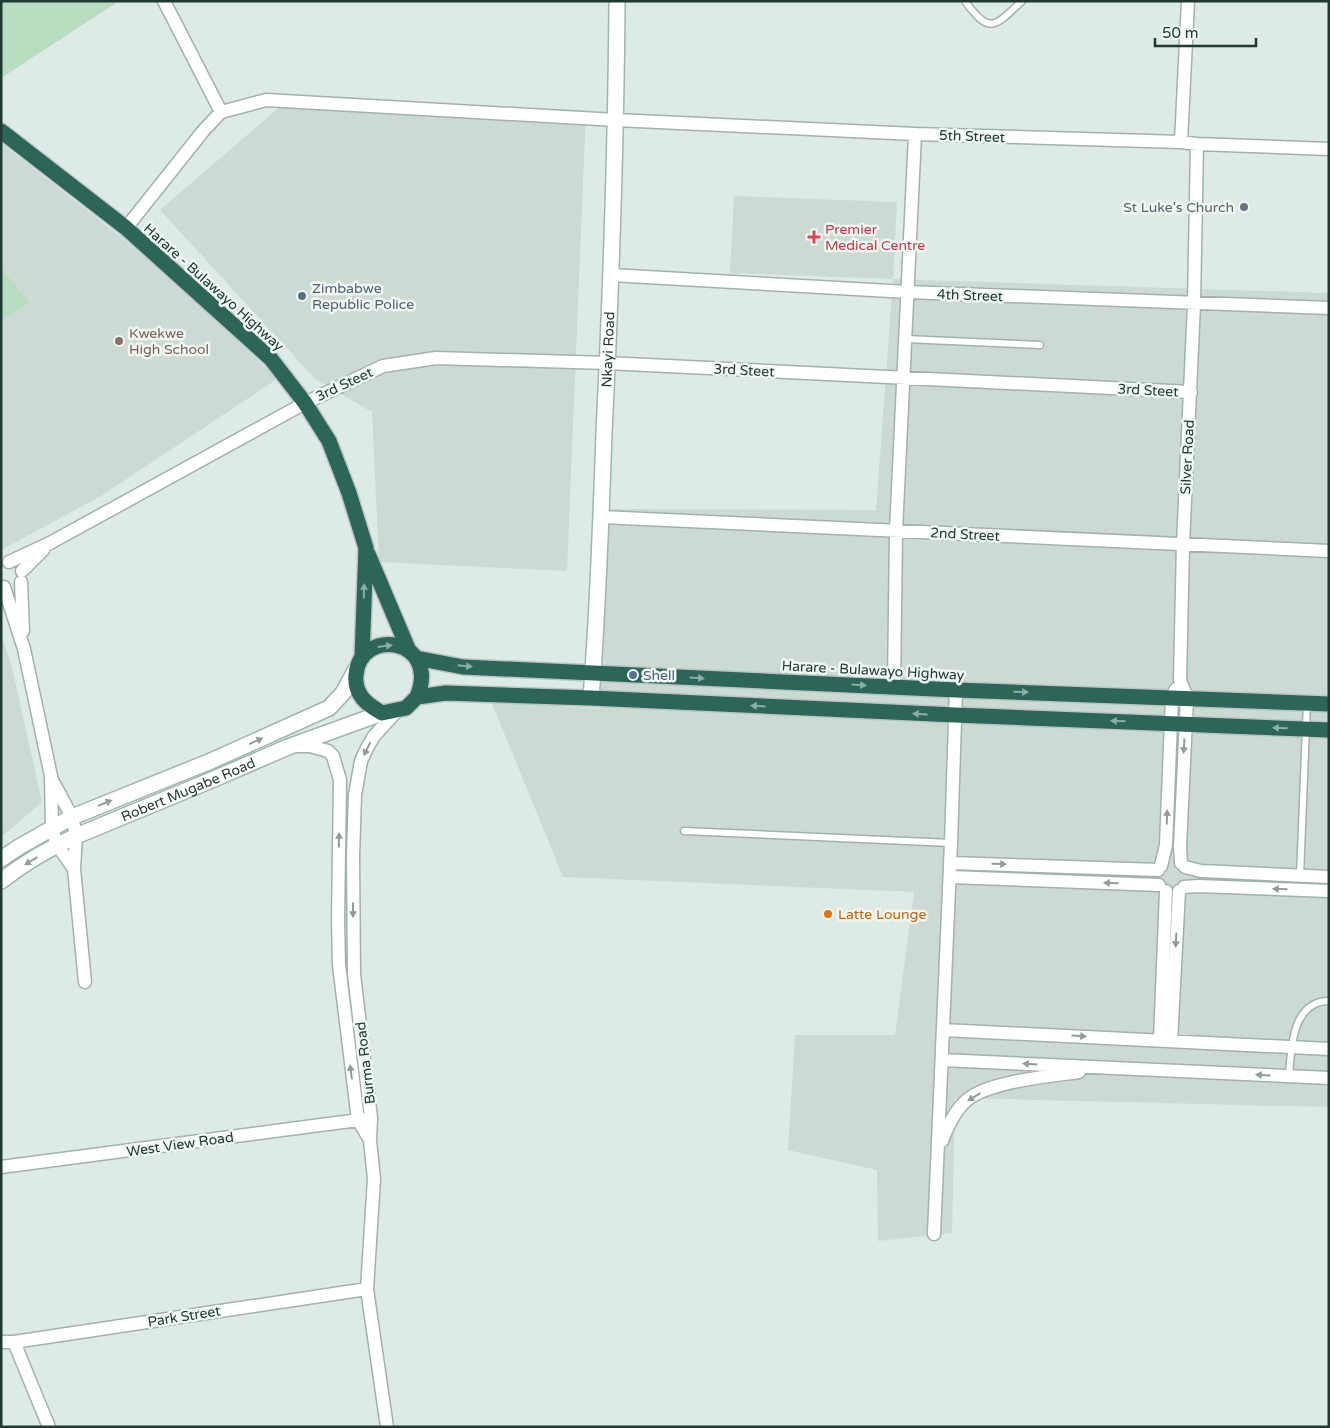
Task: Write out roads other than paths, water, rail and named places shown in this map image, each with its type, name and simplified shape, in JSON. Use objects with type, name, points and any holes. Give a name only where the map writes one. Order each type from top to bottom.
[{"type":"highway","name":"Harare - Bulawayo Highway","points":[[1,131],[126,228],[271,359],[305,403],[328,441],[349,493],[366,548],[359,663],[355,682],[359,695],[368,705],[389,712]]},
{"type":"highway","points":[[366,548],[422,671],[422,685],[417,697],[406,708],[389,712]]},
{"type":"highway","name":"Harare - Bulawayo Highway","points":[[359,663],[372,648],[384,644],[398,645],[413,654],[463,667],[956,690],[1329,704]]},
{"type":"highway","points":[[640,700],[642,675]]},
{"type":"highway","points":[[717,704],[718,679]]},
{"type":"highway","points":[[417,697],[446,693],[591,698],[1329,730]]},
{"type":"highway","points":[[1086,720],[1087,694]]},
{"type":"main road","name":"Nkayi Road","points":[[591,698],[611,275],[616,120],[617,1]]},
{"type":"main road","name":"Robert Mugabe Road","points":[[1,859],[72,816],[211,761],[330,708],[343,694],[359,663]]},
{"type":"main road","name":"Robert Mugabe Road","points":[[1,881],[58,844],[76,836],[288,746],[389,712]]},
{"type":"street","points":[[126,228],[204,130],[221,112],[164,1]]},
{"type":"street","points":[[1181,142],[1188,1]]},
{"type":"street","name":"5th Street","points":[[221,112],[266,100],[616,120],[915,134],[1181,142],[1329,149]]},
{"type":"street","points":[[894,687],[896,531],[915,134]]},
{"type":"street","name":"Silver Road","points":[[1180,697],[1183,544],[1194,304],[1197,144]]},
{"type":"street","name":"4th Street","points":[[611,275],[908,292],[1329,308]]},
{"type":"street","name":"3rd Steet","points":[[50,543],[305,403],[384,366],[411,360],[436,358],[607,363],[1191,392]]},
{"type":"street","name":"2nd Street","points":[[601,517],[1329,551]]},
{"type":"street","points":[[5,563],[50,543]]},
{"type":"street","points":[[50,543],[21,576],[14,588],[3,586],[24,649],[50,776],[52,828],[58,844],[74,869]]},
{"type":"street","points":[[5,563],[14,563],[21,576],[24,649]]},
{"type":"street","points":[[934,1234],[952,843],[956,690]]},
{"type":"street","points":[[1172,888],[1157,880],[1166,845],[1180,697]]},
{"type":"street","name":"Burma Road","points":[[387,1427],[367,1289],[374,1178],[370,1140],[371,1118],[354,974],[353,865],[356,795],[361,761],[389,712]]},
{"type":"street","points":[[1172,888],[1188,877],[1183,865],[1180,847],[1178,724]]},
{"type":"street","points":[[288,746],[310,746],[328,752],[333,756],[340,780],[339,965],[358,1120],[370,1140]]},
{"type":"street","points":[[50,776],[72,816],[76,836],[74,869],[85,982]]},
{"type":"street","points":[[950,863],[1160,868],[1171,861],[1201,871],[1329,877]]},
{"type":"street","points":[[950,877],[1172,888],[1198,886],[1329,891]]},
{"type":"street","points":[[1166,1041],[1172,888]]},
{"type":"street","points":[[943,1030],[1329,1049]]},
{"type":"street","points":[[942,1060],[1329,1078]]},
{"type":"street","points":[[938,1152],[947,1127],[971,1097],[989,1089],[1024,1080],[1106,1068]]},
{"type":"street","name":"West View Road","points":[[1,1167],[371,1118]]},
{"type":"street","name":"Park Street","points":[[1,1342],[14,1342],[367,1289]]},
{"type":"street","points":[[14,1342],[49,1427]]},
{"type":"lane","points":[[965,1],[977,17],[986,24],[998,23],[1022,1]]},
{"type":"lane","points":[[905,339],[1040,345]]},
{"type":"lane","points":[[1300,876],[1307,703]]},
{"type":"lane","points":[[684,831],[952,843]]},
{"type":"lane","points":[[1289,1076],[1292,1047],[1300,1020],[1308,1007],[1323,1001],[1329,1001]]},
{"type":"place","name":"St Luke's Church","points":[[1244,207]]},
{"type":"place","name":"Premier Medical Centre","points":[[814,237]]},
{"type":"place","name":"Zimbabwe Republic Police","points":[[302,296]]},
{"type":"place","name":"Kwekwe High School","points":[[119,341]]},
{"type":"place","name":"Shell","points":[[633,675]]},
{"type":"place","name":"Latte Lounge","points":[[828,914]]}]
